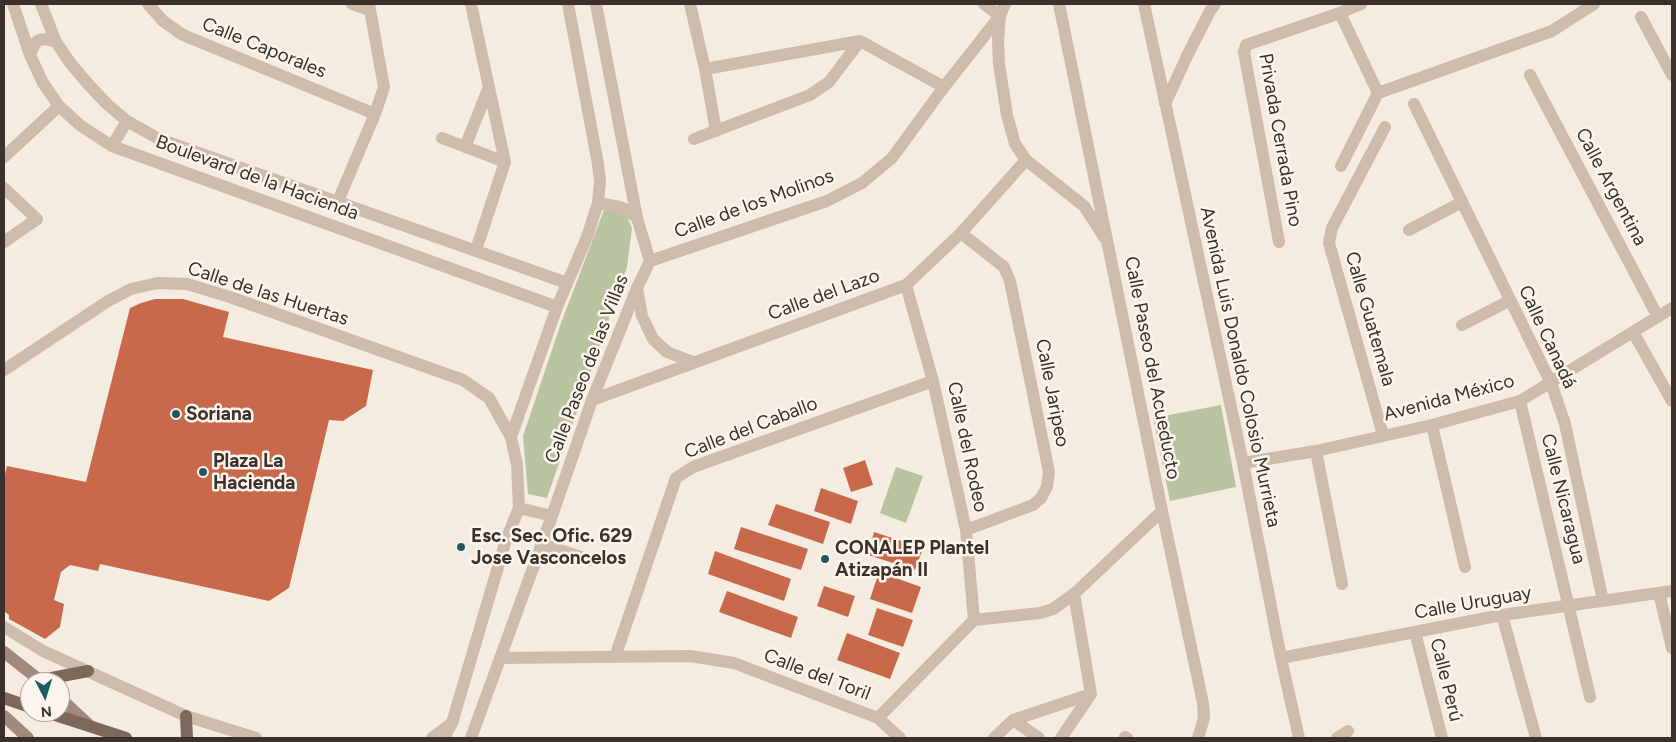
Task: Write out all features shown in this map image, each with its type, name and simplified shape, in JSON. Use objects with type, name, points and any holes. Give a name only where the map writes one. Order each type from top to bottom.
[{"type":"main road","points":[[4,652],[30,672]]},
{"type":"main road","points":[[70,674],[88,670]]},
{"type":"main road","points":[[4,698],[20,704]]},
{"type":"main road","points":[[70,707],[90,726]]},
{"type":"main road","points":[[4,716],[28,738]]},
{"type":"main road","points":[[186,716],[187,738]]},
{"type":"main road","points":[[70,720],[126,738]]},
{"type":"street","name":"Boulevard de la Hacienda","points":[[13,4],[30,55],[43,83],[59,106],[81,126],[112,146],[557,306]]},
{"type":"street","name":"Boulevard de la Hacienda","points":[[41,4],[56,42],[88,84],[127,121],[159,138],[340,196],[476,250],[567,283]]},
{"type":"street","name":"Calle Caporales","points":[[148,4],[163,21],[182,35],[374,114]]},
{"type":"street","points":[[340,196],[384,86],[370,7],[352,4]]},
{"type":"street","points":[[471,4],[505,162],[476,250]]},
{"type":"street","points":[[510,437],[557,306],[587,237],[598,203],[600,181],[598,164],[568,4]]},
{"type":"street","name":"Calle Paseo de las Villas","points":[[472,734],[542,544],[592,400],[637,288],[650,261],[637,218],[596,4]]},
{"type":"street","points":[[690,4],[705,69],[716,131]]},
{"type":"street","points":[[984,4],[1000,16]]},
{"type":"street","name":"Calle de los Molinos","points":[[650,261],[827,201],[862,183],[892,158],[944,86],[1000,16],[1005,4]]},
{"type":"street","name":"Calle Paseo del Acueducto","points":[[1059,4],[1203,704],[1204,718],[1198,738]]},
{"type":"street","name":"Avenida Luis Donaldo Colosio Murrieta","points":[[1144,4],[1243,463],[1281,658],[1299,738]]},
{"type":"street","points":[[1361,4],[1340,13],[1378,93]]},
{"type":"street","points":[[1340,166],[1378,93],[1552,32],[1594,4]]},
{"type":"street","points":[[1165,104],[1212,6]]},
{"type":"street","name":"Privada Cerrada Pino","points":[[1279,242],[1244,52],[1246,45],[1340,13]]},
{"type":"street","name":"Calle de los Molinos","points":[[1000,16],[999,64],[1007,115],[1015,144],[1026,160],[1084,206],[1108,244]]},
{"type":"street","points":[[1641,17],[1672,75]]},
{"type":"street","points":[[30,55],[34,44],[39,40],[46,39],[56,42]]},
{"type":"street","points":[[705,69],[860,40],[944,86]]},
{"type":"street","points":[[694,139],[810,95],[829,82],[860,40]]},
{"type":"street","name":"Calle Argentina","points":[[1530,75],[1658,316]]},
{"type":"street","points":[[465,147],[489,87]]},
{"type":"street","name":"Calle Canadá","points":[[1414,104],[1509,301],[1551,383],[1565,424],[1603,601]]},
{"type":"street","points":[[4,157],[59,106]]},
{"type":"street","points":[[112,146],[127,121]]},
{"type":"street","name":"Calle Guatemala","points":[[1383,435],[1329,242],[1332,228],[1385,127]]},
{"type":"street","points":[[442,138],[505,162]]},
{"type":"street","name":"Calle del Lazo","points":[[592,400],[906,285],[961,233],[1026,160]]},
{"type":"street","points":[[4,188],[38,219],[4,242]]},
{"type":"street","points":[[1409,230],[1462,202]]},
{"type":"street","points":[[598,203],[620,207],[637,218]]},
{"type":"street","name":"Calle Jaripeo","points":[[961,233],[1004,267],[1010,281],[1049,472],[1047,487],[1041,498],[1033,505],[966,530]]},
{"type":"street","name":"Calle de las Huertas","points":[[4,370],[108,301],[131,288],[157,283],[187,284],[230,297],[463,380],[488,398],[510,437]]},
{"type":"street","name":"Calle del Rodeo","points":[[906,285],[933,381],[966,530],[974,620]]},
{"type":"street","points":[[637,288],[642,316],[653,339],[667,352],[693,362]]},
{"type":"street","points":[[1462,325],[1509,301]]},
{"type":"street","name":"Avenida México","points":[[1243,463],[1316,451],[1432,425],[1520,401],[1672,308]]},
{"type":"street","points":[[1633,332],[1672,401]]},
{"type":"street","name":"Calle del Caballo","points":[[615,657],[676,478],[693,467],[933,381]]},
{"type":"street","name":"Calle Nicaragua","points":[[1520,401],[1590,697]]},
{"type":"street","points":[[1432,425],[1464,567]]},
{"type":"street","name":"Calle Paseo de las Villas","points":[[444,738],[452,722],[506,540],[519,508],[517,465],[510,437]]},
{"type":"street","points":[[1316,451],[1342,584]]},
{"type":"street","points":[[519,508],[552,516]]},
{"type":"street","points":[[974,620],[1040,614],[1053,610],[1074,594],[1162,511]]},
{"type":"street","points":[[542,544],[590,560]]},
{"type":"street","name":"Calle Uruguay","points":[[1281,658],[1502,615],[1672,591]]},
{"type":"street","points":[[1659,593],[1672,648]]},
{"type":"street","points":[[1061,738],[1091,694],[1074,594]]},
{"type":"street","points":[[1502,615],[1536,738]]},
{"type":"street","name":"Calle del Toril","points":[[500,658],[690,656],[734,663],[878,718],[974,620]]},
{"type":"street","points":[[4,627],[43,651],[186,716],[256,738]]},
{"type":"street","name":"Calle Perú","points":[[1415,632],[1442,738]]},
{"type":"street","points":[[994,738],[1013,720],[1091,694]]},
{"type":"street","points":[[878,718],[900,738]]},
{"type":"street","points":[[1013,720],[1039,738]]},
{"type":"street","points":[[432,738],[452,722],[472,734]]},
{"type":"green space","points":[[604,210],[612,210],[627,216],[632,228],[627,267],[547,498],[528,494],[523,436],[561,323]]},
{"type":"green space","points":[[1221,405],[1236,487],[1170,501],[1153,418]]},
{"type":"green space","points":[[896,467],[923,476],[906,523],[880,513]]},
{"type":"building","name":"Plaza La Hacienda","points":[[155,299],[183,299],[229,312],[223,337],[373,370],[366,406],[343,421],[329,420],[289,588],[269,601],[100,564],[98,571],[70,565],[61,572],[54,600],[64,604],[60,627],[45,639],[9,619],[9,615],[4,611],[4,478],[7,466],[86,482],[130,308]]},
{"type":"building","points":[[865,460],[873,485],[851,492],[843,468]]},
{"type":"building","points":[[821,488],[858,501],[851,524],[814,511]]},
{"type":"building","points":[[776,504],[830,522],[823,544],[768,525]]},
{"type":"building","points":[[741,527],[808,549],[801,570],[734,549]]},
{"type":"building","points":[[874,532],[923,548],[915,570],[868,555]]},
{"type":"building","points":[[715,551],[791,579],[784,601],[708,574]]},
{"type":"building","points":[[879,572],[921,587],[912,613],[870,599]]},
{"type":"building","points":[[824,586],[855,596],[848,617],[817,606]]},
{"type":"building","points":[[727,591],[798,617],[791,638],[719,612]]},
{"type":"building","points":[[877,608],[913,620],[903,647],[868,635]]},
{"type":"building","points":[[847,633],[900,653],[890,679],[837,660]]},
{"type":"place","name":"Soriana","points":[[176,414]]},
{"type":"place","name":"Plaza La Hacienda","points":[[203,472]]},
{"type":"place","name":"Esc. Sec. Ofic. 629 Jose Vasconcelos","points":[[461,547]]},
{"type":"place","name":"CONALEP Plantel Atizapán II","points":[[825,559]]}]
